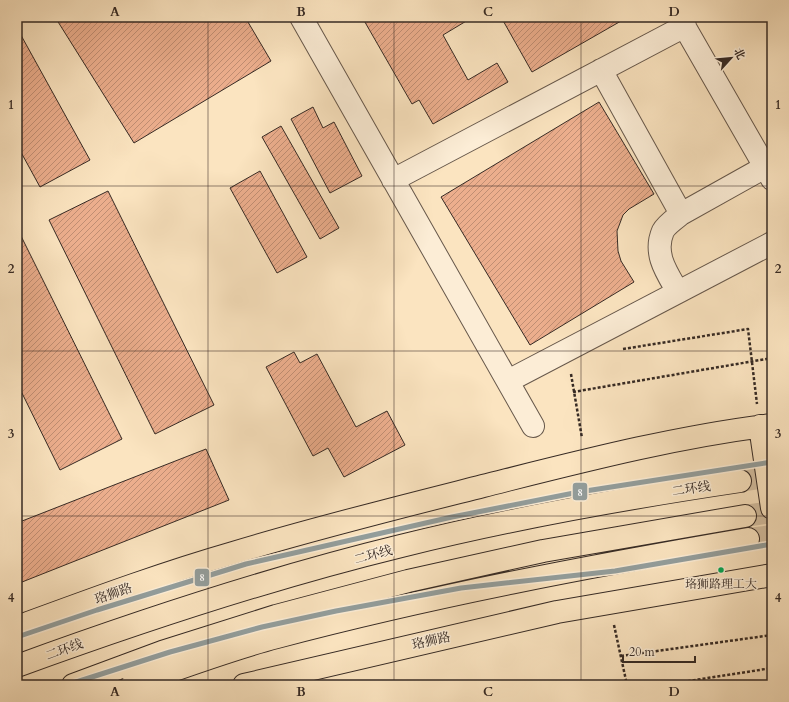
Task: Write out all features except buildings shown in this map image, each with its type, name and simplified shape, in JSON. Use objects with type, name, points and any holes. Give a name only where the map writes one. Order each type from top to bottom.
[{"type":"main road","name":"珞狮路","points":[[17,627],[100,597],[232,553],[407,505],[592,458],[669,442],[766,426]]},
{"type":"main road","points":[[766,426],[772,508]]},
{"type":"main road","name":"二环线","points":[[17,666],[140,623],[230,594],[400,546],[632,497],[740,481]]},
{"type":"main road","points":[[73,685],[162,652],[276,616],[408,582],[543,551],[745,516]]},
{"type":"main road","points":[[132,685],[276,637],[415,603],[547,574],[748,539]]},
{"type":"main road","name":"珞狮路","points":[[244,685],[556,612],[767,576]]},
{"type":"street","points":[[301,17],[533,426]]},
{"type":"street","points":[[393,180],[601,70],[682,22],[768,173],[681,214],[663,230],[659,252],[665,269],[678,292]]},
{"type":"street","points":[[601,70],[681,214]]},
{"type":"street","points":[[508,381],[772,243]]},
{"type":"path","points":[[573,392],[772,358]]},
{"type":"path","points":[[621,656],[772,635]]},
{"type":"path","points":[[663,685],[772,668]]},
{"type":"tunnel","points":[[740,481],[772,476]]},
{"type":"tunnel","points":[[745,516],[772,512]]},
{"type":"tunnel","points":[[748,539],[772,536]]},
{"type":"transit line","name":"8","points":[[17,637],[97,610],[246,564],[452,517],[579,492],[772,462]]},
{"type":"transit line","name":"8","points":[[67,685],[170,652],[262,627],[336,611],[461,588],[615,571],[772,544]]},
{"type":"place","name":"珞狮路理工大","points":[[721,570]]}]
